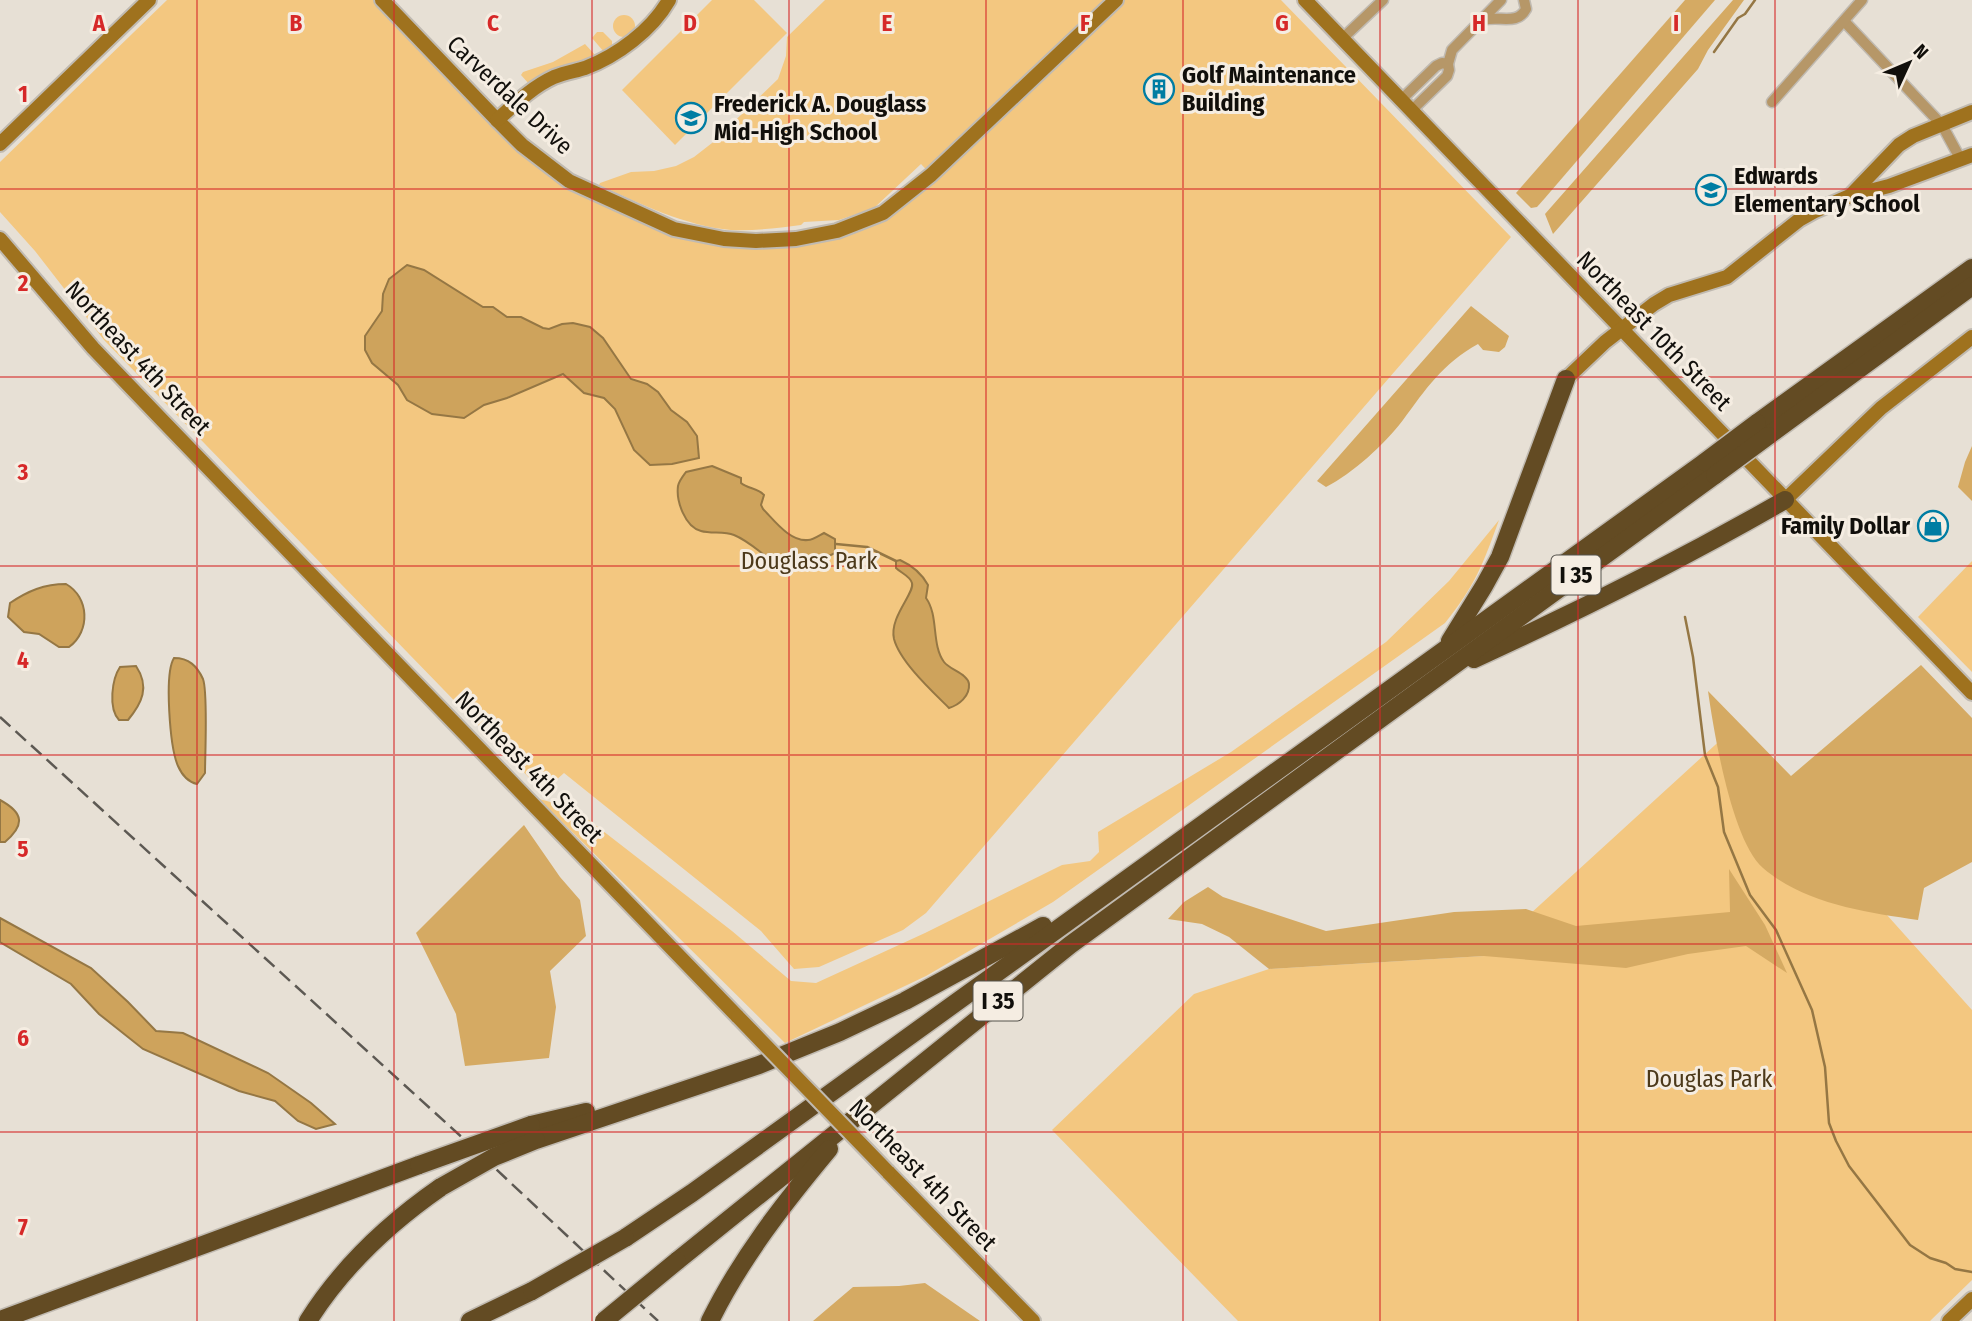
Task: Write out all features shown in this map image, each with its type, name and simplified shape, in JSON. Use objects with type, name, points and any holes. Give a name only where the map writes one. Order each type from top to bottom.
[{"type":"highway","name":"I 35","points":[[604,1321],[1070,945],[1438,676],[1972,268]]},
{"type":"highway","name":"I 35","points":[[1763,429],[1972,286]]},
{"type":"highway","points":[[1446,648],[1500,557],[1566,379]]},
{"type":"highway","name":"I 35","points":[[470,1321],[532,1291],[625,1238],[692,1193],[1446,648],[1710,468]]},
{"type":"highway","points":[[1438,676],[1529,634],[1727,533],[1785,500]]},
{"type":"highway","points":[[0,1320],[419,1165],[759,1065],[840,1032],[955,974],[1108,891]]},
{"type":"highway","points":[[713,1316],[754,1244],[855,1117]]},
{"type":"highway","points":[[308,1321],[336,1282],[391,1225],[441,1187],[534,1132]]},
{"type":"street","points":[[0,144],[149,0]]},
{"type":"street","name":"Carverdale Drive","points":[[382,0],[522,145],[569,181],[674,229],[724,239],[756,241],[796,239],[837,231],[883,213],[908,195],[1116,0]]},
{"type":"street","points":[[497,120],[554,77],[586,67],[624,47],[651,23],[669,0]]},
{"type":"street","name":"Northeast 10th Street","points":[[1305,0],[1972,693]]},
{"type":"street","points":[[1342,39],[1383,0]]},
{"type":"street","points":[[1412,111],[1447,76],[1452,50],[1501,0]]},
{"type":"street","points":[[1483,20],[1517,19],[1526,9],[1524,0]]},
{"type":"street","points":[[1772,103],[1862,0]]},
{"type":"street","points":[[1566,379],[1654,304],[1669,295],[1727,277],[1799,220],[1850,196],[1889,186],[1966,157],[1942,125],[1844,21]]},
{"type":"street","points":[[1401,100],[1436,66],[1448,64]]},
{"type":"street","points":[[1850,196],[1899,145],[1913,136],[1972,111]]},
{"type":"street","name":"Northeast 4th Street","points":[[0,239],[93,348],[153,411],[1033,1321]]},
{"type":"street","points":[[1785,500],[1881,408],[1972,337]]},
{"type":"street","points":[[1949,1321],[1972,1299]]},
{"type":"green space","name":"Douglass Park","points":[[167,0],[374,0],[527,158],[575,190],[634,220],[683,239],[737,247],[796,243],[865,229],[902,207],[934,178],[921,164],[874,208],[839,220],[749,230],[714,228],[680,219],[599,185],[631,172],[676,166],[694,157],[712,143],[778,79],[786,56],[787,37],[825,0],[1281,0],[1511,237],[926,913],[903,930],[819,967],[794,969],[761,931],[564,773],[543,792],[104,340],[35,251],[0,212],[0,162]]},
{"type":"green space","points":[[712,0],[754,0],[787,33],[675,145],[622,90]]},
{"type":"green space","points":[[624,15],[632,18],[635,26],[632,34],[624,37],[616,34],[613,26],[616,18]]},
{"type":"green space","points":[[597,32],[603,32],[612,41],[612,48],[604,52],[592,38]]},
{"type":"green space","points":[[585,44],[596,56],[530,85],[521,75],[553,62]]},
{"type":"green space","points":[[1499,520],[1477,574],[1445,623],[1053,902],[926,976],[785,1043],[539,799],[562,805],[585,817],[732,931],[791,981],[816,983],[1062,865],[1090,861],[1099,852],[1098,832],[1231,752],[1386,642],[1449,581]]},
{"type":"green space","points":[[1972,561],[1972,672],[1918,617]]},
{"type":"green space","name":"Douglas Park","points":[[1726,735],[1972,1010],[1972,1280],[1930,1321],[1238,1321],[1052,1130],[1194,994],[1269,969],[1484,956]]},
{"type":"shaded area","points":[[1685,0],[1715,0],[1545,198],[1537,207],[1531,208],[1516,193]]},
{"type":"shaded area","points":[[1733,0],[1744,0],[1708,50],[1698,69],[1553,234],[1545,214]]},
{"type":"shaded area","points":[[407,265],[424,270],[483,307],[493,307],[507,317],[521,317],[549,329],[573,323],[590,327],[603,338],[631,379],[647,384],[658,392],[671,410],[687,422],[697,436],[699,458],[672,464],[650,465],[634,450],[615,409],[604,398],[584,393],[563,374],[484,405],[464,418],[432,414],[407,400],[398,385],[372,363],[365,350],[365,336],[382,311],[383,294],[389,279]]},
{"type":"shaded area","points":[[1471,306],[1509,336],[1505,347],[1499,352],[1483,350],[1478,344],[1465,352],[1436,378],[1368,458],[1326,487],[1317,481]]},
{"type":"shaded area","points":[[1972,446],[1972,501],[1958,487]]},
{"type":"shaded area","points":[[712,466],[741,478],[741,483],[762,493],[763,509],[795,538],[808,540],[824,533],[835,539],[835,553],[829,556],[805,557],[789,570],[734,535],[695,529],[683,513],[678,486],[686,472]]},
{"type":"shaded area","points":[[900,560],[916,570],[928,585],[926,598],[932,613],[940,655],[947,665],[962,675],[969,684],[966,696],[949,708],[910,667],[894,639],[895,622],[912,587],[909,578],[896,568],[896,561]]},
{"type":"shaded area","points":[[66,584],[79,597],[84,614],[81,632],[69,647],[59,647],[39,634],[24,632],[8,617],[10,603],[23,595],[43,587]]},
{"type":"shaded area","points":[[174,658],[184,659],[192,664],[201,674],[205,686],[205,773],[197,784],[188,780],[181,772],[175,757],[169,711],[169,679]]},
{"type":"shaded area","points":[[1921,665],[1972,718],[1972,862],[1924,888],[1918,920],[1877,914],[1817,898],[1797,890],[1763,868],[1742,835],[1734,811],[1726,785],[1708,691],[1791,776]]},
{"type":"shaded area","points":[[136,666],[143,681],[140,701],[128,720],[119,720],[112,701],[115,679],[120,667]]},
{"type":"shaded area","points":[[0,800],[14,810],[19,820],[16,830],[5,842],[0,842]]},
{"type":"shaded area","points":[[524,825],[560,877],[580,900],[586,936],[550,971],[556,1007],[549,1058],[465,1066],[456,1014],[416,933]]},
{"type":"shaded area","points":[[1729,869],[1765,925],[1787,973],[1746,946],[1688,954],[1626,968],[1484,956],[1269,969],[1229,937],[1202,924],[1168,919],[1184,902],[1208,887],[1223,897],[1326,931],[1454,912],[1526,909],[1576,926],[1730,912]]},
{"type":"shaded area","points":[[0,918],[91,968],[156,1031],[183,1033],[268,1073],[311,1103],[335,1124],[316,1129],[298,1121],[275,1101],[239,1091],[143,1049],[99,1014],[71,984],[0,942]]},
{"type":"shaded area","points":[[925,1283],[980,1321],[813,1321],[853,1287]]},
{"type":"waterway","points":[[1714,52],[1738,18],[1745,14],[1755,0]]},
{"type":"waterway","points":[[836,544],[867,547],[896,561]]},
{"type":"waterway","points":[[1685,617],[1693,657],[1705,755],[1718,787],[1724,832],[1750,895],[1776,930],[1812,1010],[1825,1067],[1829,1123],[1836,1141],[1849,1166],[1910,1245],[1955,1269],[1972,1272]]},
{"type":"railway","points":[[0,717],[466,1141],[658,1321]]},
{"type":"place","name":"Golf Maintenance Building","points":[[1159,89]]},
{"type":"place","name":"Frederick A. Douglass Mid-High School","points":[[691,118]]},
{"type":"place","name":"Edwards Elementary School","points":[[1711,190]]},
{"type":"place","name":"Family Dollar","points":[[1933,526]]}]
